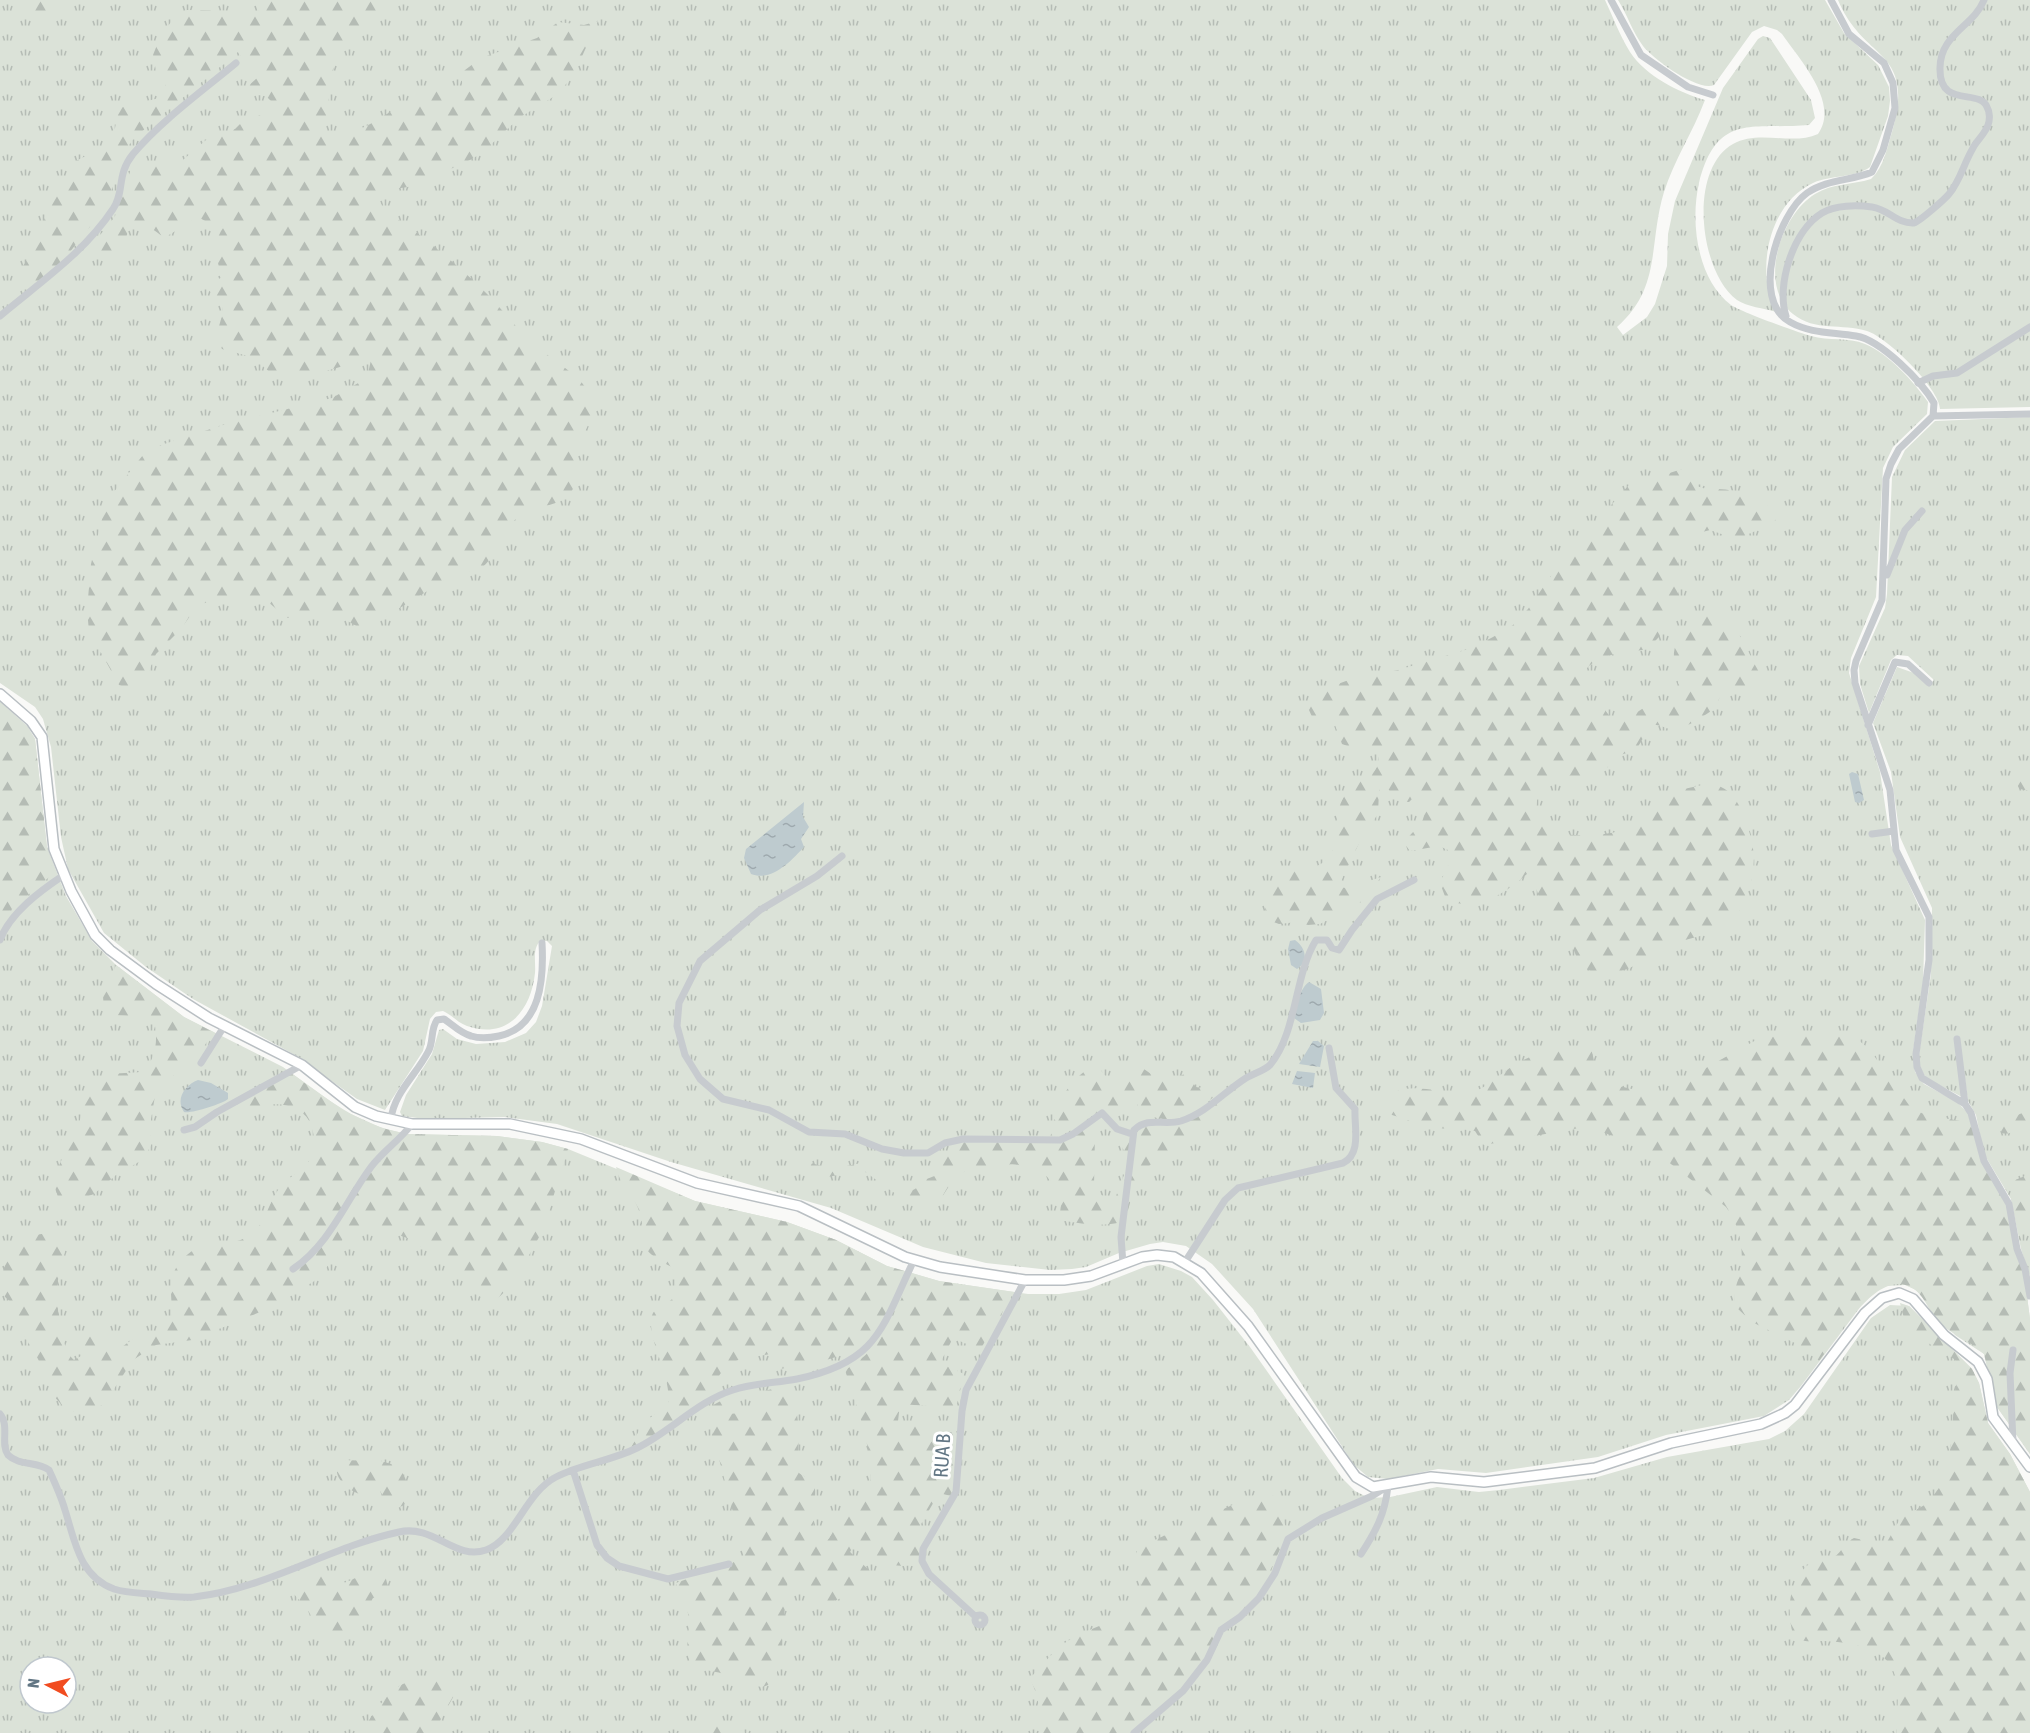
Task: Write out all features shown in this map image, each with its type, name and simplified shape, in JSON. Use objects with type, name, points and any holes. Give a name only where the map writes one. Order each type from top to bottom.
[{"type":"street","points":[[1611,0],[1641,55],[1688,87],[1713,94]]},
{"type":"street","points":[[1831,0],[1850,34],[1884,63],[1896,95],[1878,164],[1872,172],[1864,176],[1824,184],[1807,193],[1796,204],[1778,238],[1770,267],[1771,285],[1779,310],[1788,322],[1821,333],[1855,336],[1869,340],[1889,354],[1934,403],[1933,416],[1899,449],[1886,479],[1884,580],[1878,611],[1856,660],[1854,670],[1855,683],[1890,790],[1896,850],[1924,901],[1931,931],[1926,992],[1916,1054],[1917,1067],[1927,1082],[1966,1105]]},
{"type":"street","points":[[1788,322],[1782,296],[1789,262],[1802,236],[1821,214],[1843,207],[1872,207],[1904,223],[1914,223],[1949,193],[1987,127],[1989,112],[1980,100],[1956,97],[1947,90],[1940,76],[1941,61],[1951,38],[1979,9],[1984,0]]},
{"type":"street","points":[[0,316],[56,272],[106,219],[119,197],[121,173],[134,154],[171,118],[236,63]]},
{"type":"street","points":[[1918,383],[1933,376],[1957,373],[2030,327]]},
{"type":"street","points":[[1933,416],[2030,414]]},
{"type":"street","points":[[1884,580],[1905,530],[1922,511]]},
{"type":"street","points":[[1868,725],[1895,662],[1908,664],[1929,683]]},
{"type":"street","points":[[0,694],[31,721],[42,737],[54,849],[89,925],[102,942],[156,984],[225,1026],[302,1065],[355,1107],[412,1124],[510,1124],[581,1139],[697,1183],[799,1206],[914,1260],[1025,1280],[1078,1279],[1157,1255],[1185,1262],[1211,1282],[1248,1326],[1356,1477],[1373,1487],[1431,1477],[1484,1482],[1581,1470],[1610,1464],[1671,1443],[1761,1424],[1785,1413],[1795,1405],[1876,1301],[1899,1293],[1913,1299],[1944,1335],[1978,1362],[1987,1379],[1993,1417],[2030,1467]]},
{"type":"street","points":[[1872,834],[1894,831]]},
{"type":"street","points":[[842,856],[816,876],[760,910],[700,961],[679,1003],[677,1026],[689,1064],[705,1086],[729,1102],[769,1110],[809,1132],[845,1134],[882,1149],[904,1153],[928,1153],[945,1143],[963,1139],[1060,1140],[1073,1134],[1102,1113],[1117,1129],[1132,1134]]},
{"type":"street","points":[[0,940],[8,926],[28,903],[64,875]]},
{"type":"street","points":[[1123,1264],[1121,1237],[1131,1164],[1132,1134],[1136,1128],[1150,1121],[1170,1123],[1187,1118],[1205,1109],[1245,1079],[1267,1068],[1279,1048],[1316,940],[1325,939],[1335,950],[1339,950],[1377,899],[1414,880]]},
{"type":"street","points":[[391,1119],[400,1093],[430,1050],[437,1020],[444,1019],[459,1032],[478,1038],[512,1032],[526,1022],[535,1004],[541,978],[542,944]]},
{"type":"street","points":[[201,1063],[225,1026]]},
{"type":"street","points":[[1956,1039],[1966,1105],[1975,1124],[1984,1161],[2009,1204],[2017,1249],[2025,1269],[2030,1296]]},
{"type":"street","points":[[1185,1262],[1231,1194],[1249,1184],[1342,1163],[1353,1153],[1354,1106],[1336,1088],[1329,1048]]},
{"type":"street","points":[[184,1130],[195,1127],[302,1065]]},
{"type":"street","points":[[292,1269],[314,1252],[345,1211],[371,1167],[402,1138],[412,1124]]},
{"type":"street","points":[[0,1414],[5,1423],[3,1442],[9,1456],[49,1470],[65,1509],[75,1548],[90,1572],[114,1589],[177,1597],[196,1596],[240,1587],[371,1540],[405,1531],[427,1533],[462,1551],[483,1551],[501,1540],[540,1488],[573,1470],[634,1450],[671,1429],[714,1399],[734,1390],[821,1373],[852,1360],[868,1347],[885,1325],[914,1260]]},
{"type":"street","name":"RUA B","points":[[976,1617],[924,1568],[922,1549],[956,1492],[962,1411],[966,1390],[1025,1280]]},
{"type":"street","points":[[2013,1350],[2010,1374],[2013,1443]]},
{"type":"street","points":[[573,1470],[597,1545],[607,1558],[619,1566],[668,1579],[729,1564]]},
{"type":"street","points":[[1361,1554],[1379,1527],[1386,1508],[1388,1486]]},
{"type":"street","points":[[1134,1733],[1183,1691],[1207,1660],[1221,1630],[1253,1606],[1275,1573],[1288,1539],[1322,1518],[1372,1496],[1388,1486]]},
{"type":"green space","points":[[0,0],[1605,0],[1623,40],[1637,61],[1663,82],[1705,100],[1664,192],[1647,281],[1631,312],[1617,327],[1623,335],[1647,317],[1655,304],[1667,266],[1668,234],[1675,201],[1723,88],[1758,39],[1763,36],[1770,38],[1811,100],[1815,118],[1809,125],[1739,129],[1727,135],[1716,145],[1707,160],[1696,198],[1696,232],[1699,249],[1710,280],[1719,294],[1731,305],[1811,336],[1852,340],[1865,344],[1883,354],[1900,369],[1928,402],[1927,414],[1893,447],[1883,468],[1876,597],[1851,658],[1849,673],[1880,772],[1891,845],[1925,920],[1923,982],[1913,1052],[1915,1072],[1924,1084],[1957,1102],[1968,1113],[1980,1158],[1989,1175],[2025,1281],[2030,1319],[2030,1454],[1997,1407],[1984,1354],[1955,1335],[1916,1290],[1905,1285],[1887,1286],[1877,1290],[1861,1306],[1789,1400],[1764,1416],[1666,1435],[1598,1457],[1486,1473],[1438,1469],[1388,1479],[1368,1477],[1354,1465],[1253,1309],[1212,1264],[1186,1246],[1163,1242],[1150,1244],[1119,1253],[1086,1267],[1072,1269],[1050,1270],[986,1263],[923,1247],[831,1208],[671,1162],[557,1124],[504,1117],[425,1119],[402,1116],[400,1112],[406,1095],[432,1054],[439,1030],[443,1029],[457,1039],[476,1044],[505,1042],[526,1033],[536,1022],[542,1006],[552,946],[547,941],[540,941],[536,948],[533,986],[523,1010],[515,1019],[494,1029],[482,1029],[464,1025],[443,1011],[436,1012],[430,1019],[423,1051],[385,1110],[357,1099],[295,1055],[193,999],[146,967],[104,933],[68,869],[61,837],[51,747],[43,719],[35,707],[0,683]]},
{"type":"green space","points":[[20,0],[57,0],[50,10],[30,17],[22,11]]},
{"type":"green space","points":[[257,0],[387,0],[372,28],[342,51],[334,65],[324,131],[336,136],[370,124],[412,99],[427,93],[444,89],[463,90],[461,73],[481,58],[537,38],[558,22],[584,25],[598,21],[574,74],[558,94],[519,118],[482,153],[414,186],[388,190],[382,193],[379,199],[387,212],[440,251],[491,298],[528,339],[581,382],[590,394],[593,408],[589,424],[576,443],[577,468],[574,485],[569,495],[560,501],[522,515],[507,526],[490,559],[481,568],[450,577],[369,627],[358,627],[337,615],[287,618],[267,601],[247,596],[228,596],[198,605],[180,630],[156,654],[143,685],[132,690],[119,685],[89,631],[87,610],[91,564],[106,502],[143,455],[161,445],[223,425],[332,398],[367,378],[371,360],[366,355],[340,367],[311,375],[280,375],[272,374],[252,357],[222,349],[216,338],[223,309],[206,287],[222,277],[216,250],[218,237],[225,226],[216,227],[198,217],[164,238],[150,228],[129,228],[121,255],[115,260],[104,258],[100,260],[83,251],[107,228],[115,216],[132,166],[176,166],[206,140],[235,129],[242,122],[263,114],[275,105],[266,96],[251,92],[248,86],[257,78],[238,52],[134,138],[124,152],[115,173],[109,203],[65,258],[45,278],[34,283],[22,276],[21,269],[38,244],[46,213],[74,162],[99,149],[108,140],[115,128],[119,108],[167,96],[168,89],[156,71],[153,55],[161,35],[178,13],[187,10],[235,11],[264,16],[257,9]]},
{"type":"green space","points":[[1618,0],[1825,0],[1844,33],[1878,65],[1889,87],[1890,101],[1888,116],[1870,167],[1857,173],[1813,183],[1785,206],[1776,222],[1770,240],[1767,278],[1776,312],[1737,300],[1724,286],[1714,267],[1707,245],[1704,197],[1709,175],[1719,157],[1733,144],[1754,138],[1797,139],[1818,134],[1824,122],[1824,109],[1815,82],[1782,34],[1764,26],[1752,32],[1714,85],[1698,84],[1676,73],[1648,52],[1636,35]]},
{"type":"green space","points":[[1838,0],[2030,0],[2030,407],[1940,409],[1938,400],[1922,377],[1899,353],[1876,335],[1858,329],[1819,325],[1801,320],[1782,301],[1776,286],[1775,269],[1778,251],[1792,218],[1803,204],[1822,190],[1871,179],[1879,169],[1884,157],[1898,105],[1897,84],[1892,69],[1849,20]]},
{"type":"green space","points":[[2030,417],[2030,1276],[2021,1249],[2011,1199],[1984,1154],[1976,1115],[1968,1101],[1963,1066],[1954,1038],[1962,1097],[1926,1078],[1920,1068],[1919,1054],[1931,974],[1932,908],[1900,837],[1891,772],[1873,723],[1897,667],[1914,673],[1928,686],[1934,680],[1908,656],[1897,655],[1891,660],[1869,713],[1860,684],[1859,666],[1885,608],[1892,477],[1905,450],[1935,421]]},
{"type":"green space","points":[[1695,465],[1695,485],[1744,494],[1759,500],[1780,516],[1771,524],[1742,537],[1730,537],[1710,530],[1683,537],[1678,561],[1677,605],[1668,626],[1648,649],[1607,656],[1589,666],[1581,683],[1582,694],[1591,708],[1604,709],[1612,719],[1622,722],[1642,709],[1671,700],[1679,688],[1674,663],[1676,644],[1690,623],[1710,610],[1725,619],[1740,637],[1760,675],[1761,683],[1746,696],[1722,690],[1716,708],[1678,729],[1651,725],[1636,750],[1614,757],[1608,767],[1582,779],[1568,775],[1548,776],[1538,793],[1535,817],[1543,826],[1556,833],[1604,834],[1633,827],[1647,817],[1667,796],[1676,791],[1706,785],[1716,785],[1724,789],[1737,801],[1749,831],[1754,855],[1749,889],[1733,922],[1717,930],[1672,945],[1616,973],[1593,972],[1580,966],[1565,927],[1542,907],[1534,881],[1528,873],[1510,888],[1479,903],[1457,903],[1446,899],[1440,883],[1450,861],[1448,850],[1439,846],[1410,851],[1404,843],[1423,819],[1420,796],[1414,797],[1409,802],[1399,801],[1387,788],[1379,790],[1378,814],[1362,837],[1338,887],[1347,888],[1381,877],[1363,901],[1320,924],[1308,925],[1297,922],[1279,924],[1268,920],[1265,907],[1271,885],[1287,871],[1311,870],[1331,856],[1337,816],[1342,800],[1352,786],[1377,767],[1378,751],[1342,744],[1332,717],[1322,721],[1313,719],[1309,710],[1310,699],[1327,688],[1346,681],[1398,670],[1472,648],[1513,625],[1528,609],[1560,563],[1628,486]]},
{"type":"green space","points":[[0,702],[27,726],[35,739],[47,847],[66,896],[92,941],[116,965],[184,1017],[283,1067],[344,1111],[382,1128],[407,1134],[497,1136],[542,1142],[568,1149],[695,1201],[787,1222],[836,1240],[887,1266],[939,1281],[1028,1294],[1059,1294],[1086,1290],[1147,1266],[1159,1264],[1181,1271],[1192,1277],[1213,1300],[1250,1347],[1342,1478],[1355,1491],[1369,1498],[1390,1497],[1437,1487],[1479,1492],[1594,1478],[1667,1457],[1769,1439],[1785,1431],[1804,1414],[1871,1318],[1890,1305],[1909,1306],[1972,1369],[1979,1383],[1988,1423],[2010,1454],[2030,1492],[2030,1733],[0,1733]]},
{"type":"green space","points":[[0,702],[27,726],[35,739],[47,847],[54,873],[0,919]]},
{"type":"green space","points":[[2020,776],[2030,778],[2030,791],[2020,789],[2013,779]]},
{"type":"green space","points":[[116,965],[184,1017],[213,1032],[195,1061],[167,1080],[155,1096],[151,1119],[151,1145],[144,1159],[116,1175],[94,1194],[80,1199],[62,1200],[57,1193],[56,1175],[77,1130],[91,1085],[108,1074],[142,1072],[150,1063],[155,1051],[155,1026],[146,1017],[113,1015],[104,1011],[103,996]]},
{"type":"green space","points":[[1789,1034],[1855,1037],[1870,1050],[1911,1108],[1926,1115],[1972,1123],[1983,1166],[2007,1204],[2025,1281],[2030,1319],[2030,1454],[1997,1407],[1984,1354],[1938,1321],[1914,1289],[1900,1284],[1886,1287],[1873,1295],[1847,1322],[1819,1361],[1803,1347],[1752,1322],[1737,1308],[1734,1294],[1742,1254],[1740,1237],[1734,1221],[1726,1207],[1662,1157],[1598,1130],[1579,1128],[1484,1145],[1475,1131],[1433,1127],[1384,1111],[1384,1101],[1397,1091],[1413,1088],[1456,1093],[1473,1092],[1486,1086],[1516,1064],[1537,1054],[1570,1049],[1592,1051],[1596,1072],[1605,1083],[1659,1095],[1678,1089],[1704,1069],[1758,1039]]},
{"type":"green space","points":[[1130,1065],[1141,1067],[1154,1076],[1166,1073],[1176,1077],[1185,1074],[1196,1087],[1221,1092],[1191,1113],[1176,1114],[1168,1120],[1143,1115],[1137,1104],[1128,1109],[1117,1106],[1098,1112],[1061,1135],[1050,1137],[1056,1121],[1053,1118],[1053,1109],[1078,1077],[1091,1068],[1097,1068],[1112,1084]]},
{"type":"green space","points":[[291,1073],[344,1110],[372,1124],[403,1133],[378,1155],[346,1205],[312,1250],[291,1268],[293,1273],[324,1245],[371,1171],[407,1134],[497,1136],[542,1142],[568,1149],[543,1230],[513,1284],[498,1298],[487,1300],[477,1295],[446,1263],[407,1238],[371,1225],[357,1228],[343,1239],[324,1272],[313,1282],[260,1312],[192,1340],[156,1345],[133,1360],[104,1404],[85,1414],[66,1410],[53,1395],[38,1359],[21,1330],[13,1304],[4,1296],[3,1275],[7,1248],[19,1240],[36,1235],[52,1234],[65,1239],[57,1299],[62,1335],[69,1354],[74,1360],[81,1356],[88,1336],[104,1339],[108,1350],[114,1353],[138,1335],[167,1329],[172,1313],[172,1278],[182,1260],[199,1247],[237,1241],[252,1233],[262,1222],[278,1190],[305,1166],[313,1153],[311,1125],[298,1110],[279,1104],[247,1109],[231,1108]]},
{"type":"green space","points":[[1228,1095],[1199,1136],[1150,1165],[1134,1189],[1126,1217],[1133,1136],[1146,1123],[1166,1126]]},
{"type":"green space","points":[[2030,1110],[2030,1131],[2023,1129],[2002,1133],[1997,1123]]},
{"type":"green space","points":[[1088,1126],[1095,1131],[1094,1186],[1099,1194],[1107,1198],[1116,1196],[1124,1175],[1122,1164],[1124,1152],[1118,1142],[1118,1137],[1120,1134],[1130,1135],[1121,1222],[1100,1225],[1065,1221],[1060,1213],[1063,1187],[1053,1184],[1044,1173],[1030,1171],[1018,1165],[1005,1165],[977,1173],[965,1171],[951,1183],[942,1197],[919,1203],[900,1197],[864,1171],[827,1177],[820,1176],[808,1165],[811,1163],[832,1169],[866,1162],[896,1183],[912,1190],[925,1180],[937,1175],[950,1147],[959,1142],[1062,1141]]},
{"type":"green space","points":[[616,1167],[695,1201],[787,1222],[836,1240],[887,1266],[905,1271],[882,1322],[873,1334],[851,1351],[823,1361],[780,1369],[776,1353],[735,1362],[721,1373],[712,1395],[656,1435],[631,1447],[642,1424],[668,1404],[666,1381],[651,1322],[655,1310],[675,1296],[676,1279],[672,1267],[658,1259],[645,1247],[638,1208]]},
{"type":"green space","points":[[2030,1174],[2030,1215],[2027,1218],[2015,1216],[2011,1199],[2015,1180]]},
{"type":"green space","points":[[912,1273],[939,1281],[1014,1292],[980,1350],[953,1338],[940,1363],[964,1374],[956,1408],[900,1404],[898,1421],[945,1423],[945,1432],[956,1432],[956,1474],[951,1496],[939,1493],[913,1538],[922,1543],[919,1565],[899,1566],[884,1562],[871,1553],[858,1538],[850,1552],[872,1573],[875,1581],[872,1587],[820,1606],[812,1604],[788,1578],[779,1665],[770,1683],[765,1686],[751,1685],[694,1666],[687,1651],[688,1614],[676,1583],[745,1558],[706,1409],[726,1398],[728,1414],[766,1411],[764,1391],[793,1384],[798,1422],[799,1473],[814,1484],[813,1528],[819,1542],[826,1542],[841,1517],[864,1502],[870,1485],[869,1452],[845,1370],[859,1361],[879,1340],[894,1315]]},
{"type":"green space","points":[[1900,1303],[1909,1306],[1972,1369],[1979,1383],[1988,1423],[2010,1454],[2030,1492],[2030,1733],[1897,1733],[1897,1684],[1889,1664],[1881,1656],[1856,1645],[1831,1641],[1805,1641],[1793,1634],[1790,1615],[1791,1595],[1798,1576],[1804,1568],[1820,1559],[1834,1557],[1854,1538],[1877,1543],[1887,1542],[1900,1519],[1928,1503],[1944,1481],[1952,1440],[1954,1395],[1961,1366],[1954,1359],[1907,1330]]},
{"type":"green space","points":[[338,1460],[381,1461],[398,1466],[406,1480],[408,1490],[404,1505],[398,1508],[387,1503],[379,1489],[363,1495],[347,1487],[337,1472]]},
{"type":"green space","points":[[1270,1488],[1288,1532],[1263,1586],[1244,1610],[1219,1627],[1205,1658],[1183,1686],[1127,1733],[1043,1733],[1037,1695],[1030,1678],[1065,1642],[1119,1617],[1145,1598],[1136,1570],[1137,1548]]},
{"type":"green space","points":[[316,1571],[326,1573],[343,1583],[368,1572],[379,1573],[385,1577],[389,1589],[387,1594],[373,1598],[353,1633],[321,1636],[308,1610],[293,1593],[301,1576]]},
{"type":"green space","points":[[439,1673],[452,1678],[456,1692],[433,1733],[359,1733],[396,1688]]},
{"type":"green space","points":[[721,1722],[736,1726],[745,1733],[694,1733],[700,1724]]},
{"type":"water","points":[[1852,772],[1858,774],[1864,800],[1859,803],[1855,802],[1849,774]]},
{"type":"water","points":[[804,802],[803,817],[809,827],[801,839],[804,847],[774,873],[759,876],[751,874],[744,858],[746,849]]},
{"type":"water","points":[[1295,940],[1305,954],[1301,966],[1297,969],[1291,965],[1288,949],[1290,941]]},
{"type":"water","points":[[1309,982],[1321,989],[1324,1013],[1320,1020],[1301,1023],[1294,1018],[1301,993]]},
{"type":"water","points":[[1313,1041],[1318,1041],[1324,1046],[1320,1067],[1299,1064]]},
{"type":"water","points":[[1297,1071],[1315,1073],[1313,1088],[1292,1084]]},
{"type":"water","points":[[198,1080],[211,1083],[228,1093],[228,1099],[193,1112],[184,1112],[181,1107],[181,1097],[189,1085]]}]
